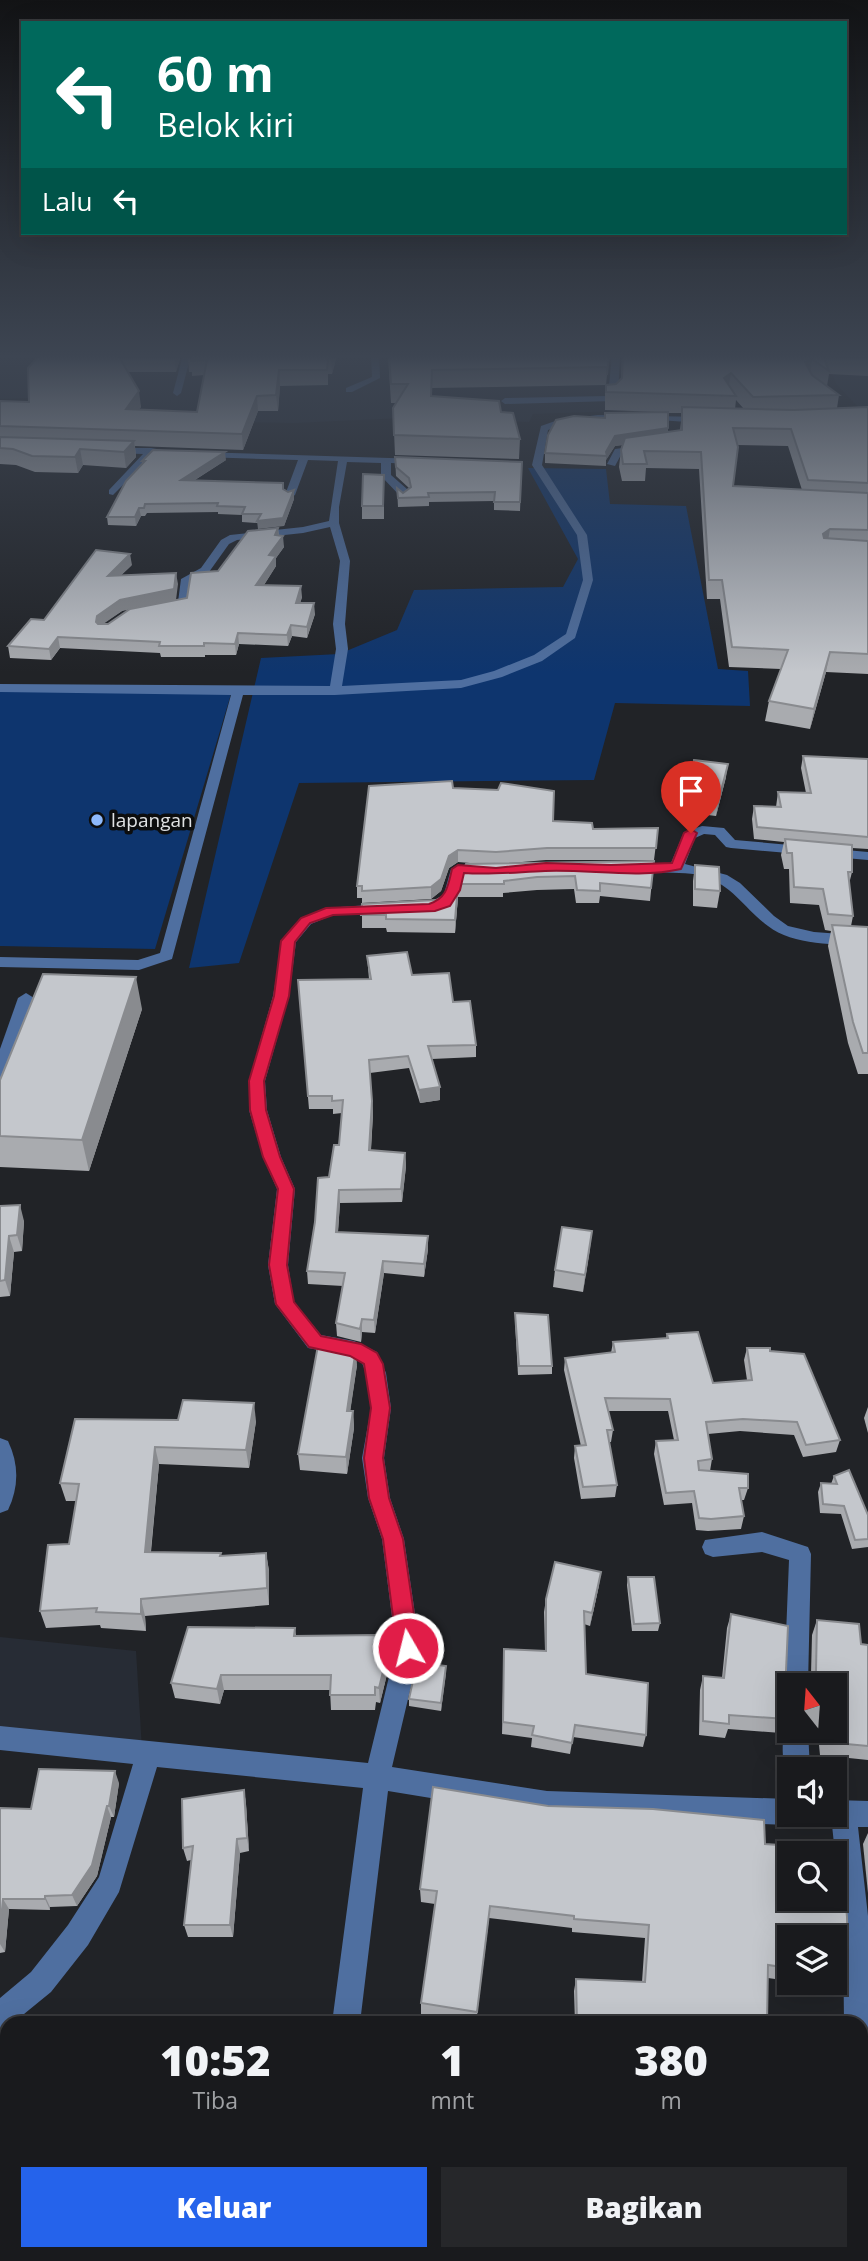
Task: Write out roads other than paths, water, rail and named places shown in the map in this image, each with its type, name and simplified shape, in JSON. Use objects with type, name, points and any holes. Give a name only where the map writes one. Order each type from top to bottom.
[{"type":"street","points":[[113,492],[143,461]]},
{"type":"street","points":[[290,495],[303,461]]},
{"type":"street","points":[[335,691],[342,649],[339,624],[345,561],[334,523],[334,507],[343,461]]},
{"type":"street","points":[[386,461],[386,476],[402,489],[403,496]]},
{"type":"street","points":[[406,461],[424,461]]},
{"type":"street","points":[[0,688],[335,691],[461,684],[498,674],[538,658],[571,636],[588,580],[582,536],[537,465],[538,461]]},
{"type":"street","points":[[524,464],[537,465]]},
{"type":"street","points":[[151,609],[184,604],[185,581],[205,570],[229,539],[242,535],[303,530],[334,523]]},
{"type":"street","points":[[0,962],[139,965],[167,956],[238,691]]},
{"type":"street","points":[[677,867],[688,835],[702,830],[719,831],[731,845],[868,856]]},
{"type":"street","points":[[611,869],[677,867],[701,870],[731,881],[780,929],[814,937],[868,941]]},
{"type":"street","points":[[347,2016],[377,1777],[408,1648],[393,1539],[379,1498],[373,1458],[381,1408],[376,1373],[370,1358],[354,1349],[315,1342],[285,1304],[278,1265],[286,1189],[272,1157],[258,1110],[257,1081],[281,996],[288,941],[306,920],[331,911],[430,908],[445,903],[454,890],[458,869],[504,870]]},
{"type":"street","points":[[0,1073],[26,998]]},
{"type":"street","points":[[0,1447],[7,1481],[0,1503]]},
{"type":"street","points":[[713,1547],[762,1542],[800,1554],[796,1673]]},
{"type":"street","points":[[0,1738],[377,1777],[547,1804],[777,1812]]},
{"type":"street","points":[[0,2016],[41,1982],[78,1935],[110,1883],[149,1753]]},
{"type":"street","points":[[849,1814],[858,2016]]},
{"type":"place","name":"lapangan","points":[[97,820]]}]
